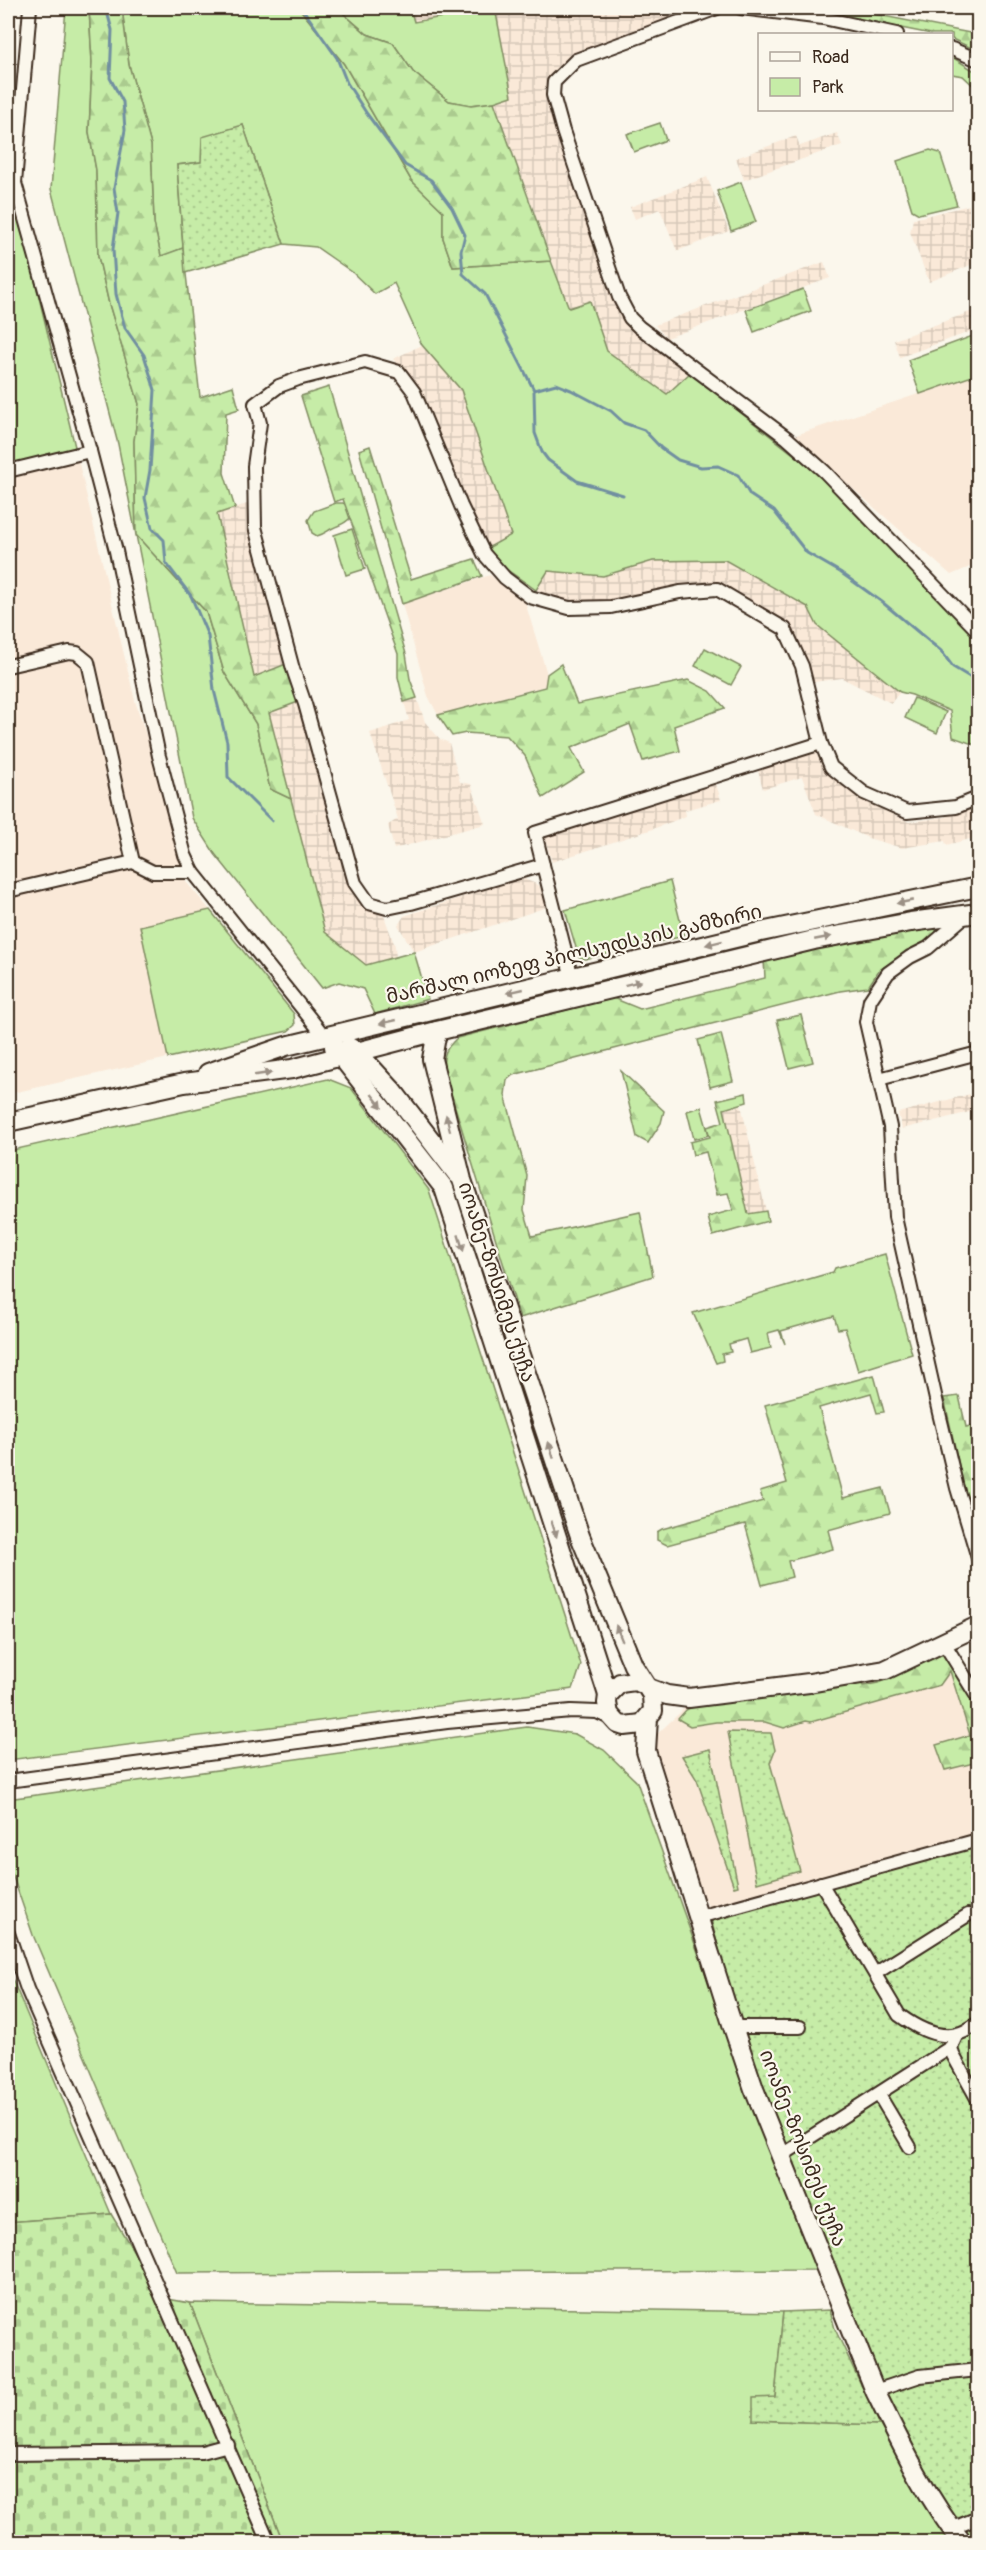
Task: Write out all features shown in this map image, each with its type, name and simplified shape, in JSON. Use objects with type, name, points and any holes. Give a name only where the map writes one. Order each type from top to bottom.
[{"type":"street","points":[[15,183],[30,8]]},
{"type":"street","points":[[717,8],[576,60],[554,82],[554,95],[619,297],[630,318],[639,327],[787,438],[825,472],[978,631]]},
{"type":"street","points":[[741,8],[823,18],[892,33]]},
{"type":"street","points":[[953,50],[978,60]]},
{"type":"street","points":[[8,157],[116,551],[159,756],[185,855],[193,872],[325,1037]]},
{"type":"street","points":[[543,865],[387,908],[369,903],[360,894],[305,704],[292,669],[255,527],[254,466],[260,423],[255,404],[279,386],[365,362],[399,372],[414,392],[461,506],[484,554],[505,578],[530,597],[569,608],[611,607],[680,592],[717,589],[785,629],[802,666],[821,743],[831,767],[864,793],[908,812],[956,807],[978,798]]},
{"type":"street","points":[[8,471],[90,451]]},
{"type":"street","points":[[8,666],[69,652],[77,653],[88,662],[132,862]]},
{"type":"street","points":[[576,997],[535,833],[821,743]]},
{"type":"street","points":[[8,891],[132,862],[153,872],[193,872]]},
{"type":"street","points":[[970,889],[972,914],[928,948],[897,966],[882,981],[870,1000],[867,1011],[867,1028],[890,1128],[895,1217],[949,1456],[978,1558]]},
{"type":"street","name":"მარშალ იოზეფ პილსუდსკის გამზირი","points":[[184,1083],[254,1056],[325,1037],[756,933],[970,889]]},
{"type":"street","name":"მარშალ იოზეფ პილსუდსკის გამზირი","points":[[8,1122],[184,1083],[292,1069],[437,1030],[813,940],[911,922],[972,914]]},
{"type":"street","name":"იოანე-ზოსიმეს ქუჩა","points":[[437,1030],[432,1059],[464,1187],[580,1536],[622,1641],[646,1687]]},
{"type":"street","name":"იოანე-ზოსიმეს ქუჩა","points":[[325,1037],[393,1091],[464,1187]]},
{"type":"street","name":"იოანე-ზოსიმეს ქუჩა","points":[[348,1053],[444,1188],[608,1697]]},
{"type":"street","points":[[879,1079],[978,1053]]},
{"type":"street","points":[[448,1200],[464,1187]]},
{"type":"street","points":[[615,1721],[608,1709],[608,1697],[614,1687],[628,1681],[674,1697],[690,1698],[809,1683],[885,1670],[978,1626]]},
{"type":"street","points":[[944,1643],[978,1698]]},
{"type":"street","points":[[646,1687],[654,1703],[650,1717]]},
{"type":"street","points":[[571,1711],[608,1697]]},
{"type":"street","points":[[8,1781],[447,1722],[571,1711],[597,1712],[615,1721],[636,1726],[690,1698]]},
{"type":"street","name":"იოანე-ზოსიმეს ქუჩა","points":[[650,1717],[646,1751],[733,2027],[781,2156],[875,2391],[899,2440],[957,2536]]},
{"type":"street","name":"იოანე-ზოსიმეს ქუჩა","points":[[615,1721],[646,1751]]},
{"type":"street","points":[[699,1917],[978,1840]]},
{"type":"street","points":[[821,1883],[899,2015],[911,2024],[940,2033],[957,2034],[978,2024]]},
{"type":"street","points":[[876,1973],[968,1915]]},
{"type":"street","points":[[9,1942],[27,1989],[269,2542]]},
{"type":"street","points":[[733,2027],[800,2027]]},
{"type":"street","points":[[781,2156],[951,2047],[957,2034]]},
{"type":"street","points":[[951,2047],[953,2055],[978,2100]]},
{"type":"street","points":[[879,2095],[910,2147]]},
{"type":"street","points":[[875,2391],[920,2376],[978,2370]]},
{"type":"street","points":[[8,2454],[202,2452],[228,2445]]},
{"type":"street","points":[[957,2536],[978,2518]]},
{"type":"shaded area","points":[[410,8],[703,8],[577,53],[558,67],[545,90],[626,323],[690,373],[667,394],[607,351],[590,302],[569,308],[494,102],[512,96],[414,22]]},
{"type":"shaded area","points":[[837,133],[842,145],[744,180],[736,158],[796,136],[800,146]]},
{"type":"shaded area","points":[[707,177],[729,231],[677,251],[660,209],[635,219],[630,207]]},
{"type":"shaded area","points":[[978,203],[978,262],[929,282],[910,232],[913,219]]},
{"type":"shaded area","points":[[824,262],[830,278],[667,338],[655,325]]},
{"type":"shaded area","points":[[978,309],[978,329],[900,357],[894,340]]},
{"type":"shaded area","points":[[422,345],[461,390],[511,536],[486,549],[415,387],[393,359]]},
{"type":"shaded area","points":[[978,374],[978,580],[972,566],[951,575],[793,436]]},
{"type":"shaded area","points":[[77,455],[135,701],[182,844],[186,882],[210,910],[140,926],[168,1058],[8,1094],[8,471]]},
{"type":"shaded area","points":[[247,504],[257,557],[286,664],[254,677],[217,513]]},
{"type":"shaded area","points":[[725,560],[808,607],[817,625],[900,692],[891,703],[842,678],[814,682],[789,623],[722,584],[698,583],[612,602],[561,601],[536,590],[548,571],[603,576],[653,561]]},
{"type":"shaded area","points":[[490,575],[525,602],[547,674],[545,686],[438,715],[428,696],[402,604]]},
{"type":"shaded area","points":[[417,698],[425,722],[440,739],[449,743],[460,782],[471,784],[485,824],[394,849],[388,825],[398,819],[370,733],[409,720],[404,702]]},
{"type":"shaded area","points":[[298,702],[352,889],[361,905],[384,916],[395,946],[396,957],[366,965],[325,932],[269,713]]},
{"type":"shaded area","points":[[814,748],[822,766],[861,800],[909,822],[945,817],[978,806],[978,837],[946,845],[945,841],[902,848],[868,838],[816,814],[802,777],[763,789],[757,767]]},
{"type":"shaded area","points":[[715,781],[721,800],[685,810],[686,816],[653,829],[552,862],[544,836]]},
{"type":"shaded area","points":[[521,878],[539,885],[547,907],[414,952],[398,925],[404,916]]},
{"type":"shaded area","points":[[978,1092],[978,1110],[902,1129],[898,1113]]},
{"type":"shaded area","points":[[741,1105],[766,1211],[748,1215],[724,1109]]},
{"type":"shaded area","points":[[940,1650],[945,1652],[978,1709],[978,1838],[708,1908],[705,1898],[700,1898],[652,1747],[653,1738],[688,1705]]},
{"type":"green space","points":[[66,8],[89,8],[92,62],[89,132],[96,170],[98,256],[109,304],[139,404],[134,441],[136,535],[118,444],[51,189]]},
{"type":"green space","points":[[89,8],[122,8],[129,65],[151,145],[154,223],[161,256],[183,248],[200,397],[233,386],[239,409],[226,413],[224,473],[235,508],[217,514],[254,677],[286,664],[298,702],[269,713],[291,799],[270,789],[256,724],[224,672],[206,612],[136,535],[134,441],[139,404],[109,304],[98,256],[96,170],[89,132],[92,62]]},
{"type":"green space","points":[[122,8],[299,8],[344,64],[411,180],[443,211],[443,238],[453,267],[551,261],[569,308],[590,301],[607,351],[667,394],[690,373],[829,482],[978,640],[978,746],[953,737],[950,711],[900,692],[817,625],[808,607],[725,560],[653,561],[603,576],[548,571],[536,590],[506,569],[486,549],[511,535],[461,390],[422,345],[394,283],[375,294],[352,272],[316,247],[284,244],[243,125],[201,162],[177,165],[183,248],[161,257],[154,223],[151,145],[129,65]]},
{"type":"green space","points":[[299,8],[337,8],[367,34],[393,43],[413,72],[449,101],[471,105],[494,102],[551,261],[453,267],[443,238],[443,211],[411,180],[344,64]]},
{"type":"green space","points":[[337,8],[410,8],[414,22],[495,8],[512,96],[494,102],[471,105],[449,101],[413,72],[393,43],[367,34]]},
{"type":"green space","points":[[801,8],[843,8],[975,34],[978,32],[978,51],[953,39],[953,33],[926,33]]},
{"type":"green space","points":[[953,58],[978,73],[978,90],[963,76],[953,74]]},
{"type":"green space","points":[[660,123],[666,140],[634,152],[627,134]]},
{"type":"green space","points":[[243,125],[284,244],[185,273],[177,165],[201,162],[202,137]]},
{"type":"green space","points":[[930,150],[940,153],[957,205],[919,214],[912,210],[897,161]]},
{"type":"green space","points":[[8,169],[77,455],[8,471]]},
{"type":"green space","points":[[741,182],[756,222],[731,231],[717,191]]},
{"type":"green space","points":[[803,289],[811,311],[754,332],[746,310]]},
{"type":"green space","points":[[978,334],[978,374],[920,394],[908,360]]},
{"type":"green space","points":[[329,387],[417,698],[404,702],[398,677],[398,654],[343,499],[334,502],[301,396]]},
{"type":"green space","points":[[370,446],[411,579],[474,559],[482,576],[402,604],[359,450]]},
{"type":"green space","points":[[336,503],[343,503],[351,507],[353,515],[345,523],[317,536],[312,533],[308,520],[314,511]]},
{"type":"green space","points":[[352,529],[365,569],[346,575],[334,535]]},
{"type":"green space","points":[[136,535],[206,612],[224,672],[256,724],[270,789],[291,799],[325,932],[366,965],[414,952],[428,999],[375,1014],[363,989],[339,982],[322,988],[215,854],[192,818]]},
{"type":"green space","points":[[705,648],[741,667],[731,685],[695,666]]},
{"type":"green space","points":[[561,664],[577,704],[688,680],[710,691],[725,708],[674,726],[680,751],[643,761],[630,724],[571,748],[584,772],[543,798],[525,756],[507,736],[466,733],[452,736],[438,715],[545,687],[547,674]]},
{"type":"green space","points":[[914,698],[946,712],[937,733],[905,718]]},
{"type":"green space","points":[[670,881],[684,936],[585,959],[579,958],[565,910]]},
{"type":"green space","points":[[210,910],[294,1014],[295,1025],[288,1031],[168,1058],[140,926]]},
{"type":"green space","points":[[935,928],[937,933],[934,937],[879,970],[868,987],[840,991],[513,1075],[507,1080],[505,1095],[527,1176],[524,1210],[532,1236],[640,1212],[653,1276],[520,1318],[444,1071],[446,1052],[457,1038],[613,998],[640,1009],[765,978],[764,960],[836,942]]},
{"type":"green space","points":[[771,937],[772,942],[591,986],[590,981]]},
{"type":"green space","points":[[801,1015],[813,1062],[789,1068],[777,1020]]},
{"type":"green space","points":[[721,1034],[733,1081],[710,1087],[698,1040]]},
{"type":"green space","points":[[621,1071],[664,1111],[661,1123],[648,1143],[637,1137]]},
{"type":"green space","points":[[328,1079],[351,1088],[429,1190],[581,1665],[573,1689],[8,1760],[8,1151]]},
{"type":"green space","points":[[746,1093],[747,1102],[724,1109],[748,1214],[766,1211],[768,1221],[713,1236],[708,1217],[733,1210],[728,1193],[717,1195],[706,1152],[693,1155],[690,1142],[710,1137],[707,1127],[723,1122],[717,1100]]},
{"type":"green space","points":[[701,1107],[709,1135],[694,1139],[687,1111]]},
{"type":"green space","points":[[885,1254],[912,1354],[858,1371],[845,1328],[838,1329],[834,1316],[781,1331],[785,1344],[779,1330],[768,1333],[771,1348],[750,1353],[746,1339],[729,1344],[731,1352],[722,1354],[723,1361],[716,1363],[693,1313],[833,1272],[835,1268]]},
{"type":"green space","points":[[874,1375],[884,1412],[877,1413],[871,1393],[819,1408],[843,1498],[883,1488],[890,1513],[828,1530],[833,1549],[788,1561],[792,1577],[762,1585],[745,1524],[667,1545],[657,1540],[657,1532],[662,1529],[763,1501],[760,1491],[787,1483],[765,1405]]},
{"type":"green space","points":[[959,1396],[966,1427],[978,1424],[978,1504],[968,1506],[944,1398]]},
{"type":"green space","points":[[945,1653],[978,1710],[978,1762],[945,1770],[936,1745],[970,1735],[950,1671],[940,1685],[784,1728],[765,1722],[716,1722],[690,1726],[678,1719],[686,1710],[694,1706],[859,1681],[863,1686],[878,1683]]},
{"type":"green space","points":[[527,1727],[575,1734],[604,1750],[637,1782],[760,2126],[791,2200],[816,2270],[177,2273],[33,1935],[8,1862],[8,1799]]},
{"type":"green space","points":[[728,1732],[771,1733],[775,1750],[770,1763],[800,1871],[757,1883]]},
{"type":"green space","points":[[710,1749],[738,1886],[734,1887],[697,1780],[682,1756]]},
{"type":"green space","points":[[978,1838],[978,2017],[974,2020],[978,2028],[978,2365],[883,2383],[874,2380],[743,2040],[708,1908]]},
{"type":"green space","points":[[8,1969],[111,2214],[8,2222]]},
{"type":"green space","points":[[111,2214],[162,2298],[190,2303],[283,2542],[8,2542],[8,2222]]},
{"type":"green space","points":[[190,2303],[783,2312],[775,2398],[753,2420],[880,2425],[944,2534],[952,2542],[283,2542]]},
{"type":"green space","points":[[830,2310],[835,2329],[880,2425],[753,2420],[753,2398],[775,2397],[783,2312]]},
{"type":"green space","points":[[978,2370],[978,2542],[962,2542],[875,2391]]},
{"type":"waterway","points":[[106,8],[112,30],[110,78],[123,102],[125,130],[114,188],[118,213],[113,249],[116,294],[125,328],[144,355],[155,390],[150,470],[145,498],[152,528],[164,540],[166,563],[191,596],[208,636],[214,690],[227,742],[228,777],[272,821]]},
{"type":"waterway","points":[[302,8],[337,58],[347,83],[367,114],[405,165],[431,180],[452,208],[465,235],[461,251],[463,274],[485,294],[534,390],[535,433],[542,452],[548,460],[577,481],[623,495]]},
{"type":"waterway","points":[[534,390],[556,384],[571,390],[611,411],[624,423],[644,430],[661,448],[678,460],[701,467],[718,466],[738,475],[750,495],[774,511],[807,553],[840,572],[882,602],[941,651],[953,667],[978,682]]}]
